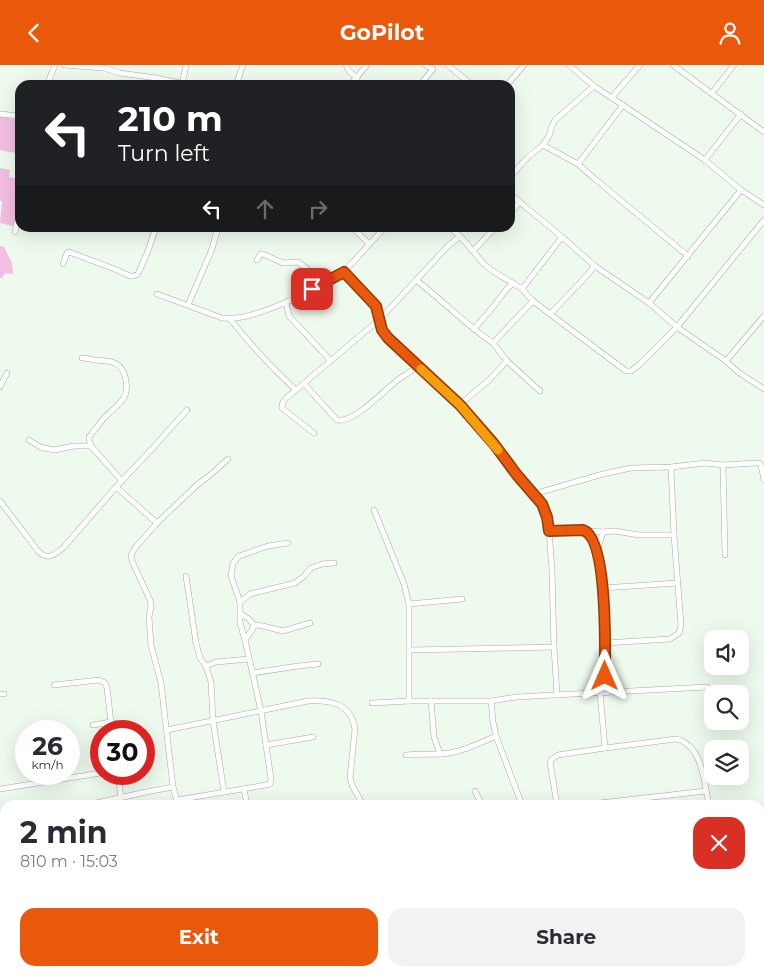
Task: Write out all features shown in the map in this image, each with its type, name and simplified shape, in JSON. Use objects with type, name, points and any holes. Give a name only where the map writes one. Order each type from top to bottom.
[{"type":"street","points":[[49,80],[55,65]]},
{"type":"street","points":[[64,65],[104,68],[120,73],[165,80]]},
{"type":"street","points":[[183,80],[186,65]]},
{"type":"street","points":[[238,80],[243,65]]},
{"type":"street","points":[[346,65],[356,78],[367,65]]},
{"type":"street","points":[[425,65],[433,69]]},
{"type":"street","points":[[424,80],[438,65]]},
{"type":"street","points":[[448,65],[466,80]]},
{"type":"street","points":[[511,80],[524,65]]},
{"type":"street","points":[[569,65],[594,86],[705,160],[741,190],[764,205]]},
{"type":"street","points":[[612,97],[640,65]]},
{"type":"street","points":[[673,65],[764,132]]},
{"type":"street","points":[[712,93],[734,65]]},
{"type":"street","points":[[515,171],[528,157],[543,145],[549,136],[555,120],[594,86]]},
{"type":"street","points":[[578,164],[624,105]]},
{"type":"street","points":[[0,113],[15,115]]},
{"type":"street","points":[[705,160],[741,114]]},
{"type":"street","points":[[543,145],[578,164],[688,256]]},
{"type":"street","points":[[649,303],[741,190]]},
{"type":"street","points":[[515,199],[595,266],[649,303],[676,327],[764,389]]},
{"type":"street","points":[[515,207],[519,203]]},
{"type":"street","points":[[455,232],[491,270],[522,289],[533,301],[626,371],[631,371],[676,327],[764,220]]},
{"type":"street","points":[[63,264],[69,252],[134,276],[138,274],[154,232]]},
{"type":"street","points":[[188,305],[212,249],[217,232]]},
{"type":"street","points":[[357,232],[369,244]]},
{"type":"street","points":[[157,294],[222,318],[242,317],[286,303],[344,272],[380,232]]},
{"type":"street","points":[[473,251],[491,232]]},
{"type":"street","points":[[314,433],[282,408],[283,401],[380,319],[446,247],[460,236]]},
{"type":"street","points":[[522,289],[562,237]]},
{"type":"street","points":[[257,260],[263,254],[283,263],[298,262],[324,283]]},
{"type":"street","points":[[550,314],[595,266]]},
{"type":"street","points":[[344,272],[376,306],[382,330],[388,338],[460,405],[542,504],[549,531],[557,695]]},
{"type":"street","points":[[416,280],[493,343],[507,361],[540,391]]},
{"type":"street","points":[[474,329],[513,283]]},
{"type":"street","points":[[493,343],[533,301]]},
{"type":"street","points":[[286,303],[288,316],[331,361]]},
{"type":"street","points":[[726,361],[764,316]]},
{"type":"street","points":[[230,319],[288,384],[296,390]]},
{"type":"street","points":[[82,358],[115,362],[125,376],[127,385],[124,397],[89,437],[91,446],[122,481]]},
{"type":"street","points":[[460,405],[488,381],[507,361]]},
{"type":"street","points":[[304,383],[337,420],[342,421],[360,412],[418,366]]},
{"type":"street","points":[[0,387],[7,373]]},
{"type":"street","points":[[0,501],[38,551],[48,557],[53,556],[63,548],[187,410]]},
{"type":"street","points":[[29,440],[40,447],[54,450],[74,446],[91,446]]},
{"type":"street","points":[[176,800],[173,787],[161,683],[151,645],[150,600],[131,556],[134,549],[157,523],[228,459]]},
{"type":"street","points":[[534,493],[617,470],[705,463],[723,465],[759,463],[764,480]]},
{"type":"street","points":[[723,465],[724,555]]},
{"type":"street","points":[[605,643],[670,639],[679,633],[681,625],[671,467]]},
{"type":"street","points":[[116,487],[157,523]]},
{"type":"street","points":[[374,510],[404,584],[409,604],[409,701]]},
{"type":"street","points":[[549,531],[583,530],[603,533],[615,531],[639,535],[674,535]]},
{"type":"street","points":[[587,531],[597,552],[603,588],[605,747]]},
{"type":"street","points":[[597,552],[603,533]]},
{"type":"street","points":[[186,800],[270,784],[271,779],[261,711],[242,630],[240,602],[231,577],[233,563],[238,557],[268,546],[288,543]]},
{"type":"street","points":[[240,602],[250,594],[295,583],[311,568],[322,564],[334,563]]},
{"type":"street","points":[[186,577],[196,643],[200,658],[206,666],[211,682],[213,721],[224,792]]},
{"type":"street","points":[[603,588],[678,583]]},
{"type":"street","points":[[409,604],[462,599]]},
{"type":"street","points":[[241,613],[254,625],[283,631],[310,623]]},
{"type":"street","points":[[245,640],[254,625]]},
{"type":"street","points":[[410,650],[554,647]]},
{"type":"street","points":[[206,666],[216,662],[250,659]]},
{"type":"street","points":[[253,673],[318,664]]},
{"type":"street","points":[[54,685],[98,679],[102,681],[107,688],[111,720]]},
{"type":"street","points":[[372,703],[491,701],[516,697],[704,687]]},
{"type":"street","points":[[167,730],[308,701],[324,700],[337,704],[348,711],[354,721],[355,729],[350,777],[360,800]]},
{"type":"street","points":[[431,701],[434,737],[440,754]]},
{"type":"street","points":[[491,701],[492,722],[496,736],[520,800]]},
{"type":"street","points":[[406,755],[454,753],[496,736]]},
{"type":"street","points":[[266,745],[313,737]]},
{"type":"street","points":[[556,800],[550,762],[558,755],[605,747],[676,739],[683,740],[696,754],[701,764],[708,800]]},
{"type":"street","points":[[0,789],[90,775]]},
{"type":"street","points":[[119,785],[121,798]]},
{"type":"street","points":[[111,800],[173,787]]},
{"type":"street","points":[[244,789],[246,800]]},
{"type":"street","points":[[475,791],[480,800]]},
{"type":"street","points":[[626,800],[706,791]]},
{"type":"shaded area","points":[[0,117],[15,119],[15,153],[0,150]]},
{"type":"shaded area","points":[[0,168],[10,170],[9,177],[15,178],[15,219],[13,226],[0,223],[2,201],[0,201]]},
{"type":"shaded area","points":[[0,246],[4,247],[12,263],[13,274],[5,273],[2,278],[0,278]]},
{"type":"slow traffic","points":[[421,369],[460,405],[498,450]]},
{"type":"route","points":[[312,289],[344,272],[376,306],[384,335],[460,405],[542,504],[547,517],[549,531],[587,531],[600,561],[603,588],[605,676]]}]
